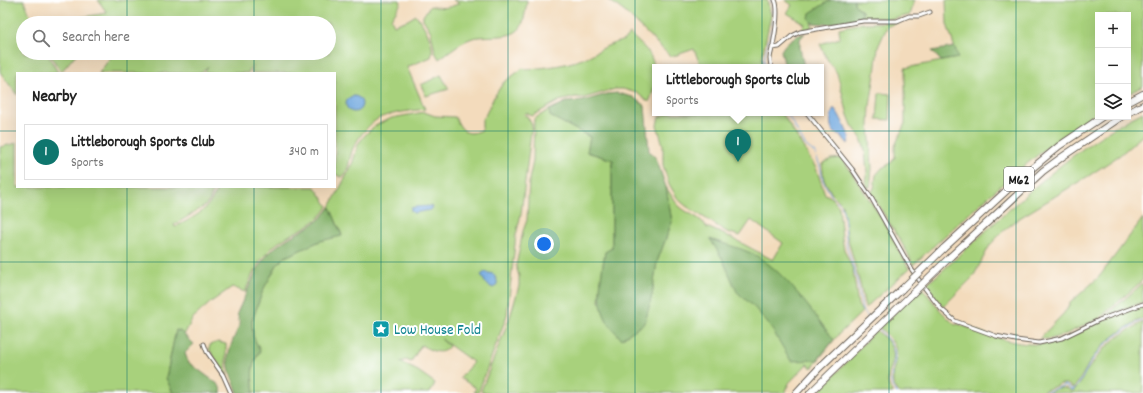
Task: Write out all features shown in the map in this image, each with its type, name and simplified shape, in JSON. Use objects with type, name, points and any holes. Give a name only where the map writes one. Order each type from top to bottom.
[{"type":"highway","points":[[1131,100],[1143,94]]},
{"type":"highway","points":[[1131,111],[1143,105]]},
{"type":"highway","name":"M62","points":[[796,393],[819,368],[943,249],[1018,180],[1059,146],[1098,120]]},
{"type":"highway","name":"M62","points":[[810,393],[950,257],[1043,171],[1117,120]]},
{"type":"street","points":[[771,64],[769,58],[772,48],[777,11],[775,0]]},
{"type":"street","points":[[772,48],[779,47],[792,36],[800,32],[863,21],[897,21],[909,16],[919,16],[930,12]]},
{"type":"street","points":[[809,116],[852,169],[876,206],[912,270],[924,287],[941,309],[955,321],[996,336],[1039,343],[1062,338],[1099,320],[1143,304]]},
{"type":"street","points":[[204,344],[207,352],[223,375],[231,393]]},
{"type":"green space","points":[[0,0],[24,0],[30,16],[16,16],[16,60],[51,60],[57,72],[16,72],[16,94],[0,72]]},
{"type":"green space","points":[[98,0],[400,0],[401,3],[391,19],[394,25],[408,20],[416,15],[431,41],[431,57],[407,67],[425,109],[387,115],[377,119],[363,132],[355,144],[347,170],[342,177],[336,174],[336,72],[251,72],[253,66],[248,72],[205,72],[208,66],[202,72],[100,72],[109,60],[336,60],[336,16],[88,16],[107,13]]},
{"type":"green space","points":[[453,0],[527,0],[522,25],[513,34],[476,37],[470,39],[458,45],[439,59],[435,52],[431,32],[423,19],[423,16],[430,6],[445,8],[459,3]]},
{"type":"green space","points":[[609,0],[767,0],[771,15],[762,58],[763,64],[700,64],[694,49],[671,57],[626,13]]},
{"type":"green space","points":[[785,0],[831,0],[810,13],[812,27],[804,30],[802,29],[805,24],[787,13],[792,5]]},
{"type":"green space","points":[[831,0],[854,0],[854,4],[862,11],[862,17],[830,24],[812,23],[809,18],[810,13]]},
{"type":"green space","points":[[854,0],[915,0],[910,15],[893,19],[862,17],[862,11],[854,4]]},
{"type":"green space","points":[[946,0],[1143,0],[1143,86],[1131,92],[1131,12],[1095,12],[1095,113],[1049,146],[1026,165],[980,204],[913,265],[907,252],[871,193],[874,188],[876,175],[882,168],[891,163],[895,157],[895,146],[905,123],[905,68],[958,58],[947,24]]},
{"type":"green space","points":[[906,19],[887,27],[878,47],[870,106],[869,125],[872,168],[870,187],[868,188],[865,182],[867,172],[865,150],[861,138],[852,125],[848,115],[837,73],[827,59],[820,44],[840,38],[839,28],[862,23],[897,22]]},
{"type":"green space","points":[[805,33],[800,39],[800,48],[803,64],[784,64],[781,51],[785,44]]},
{"type":"green space","points":[[630,34],[644,47],[653,61],[652,93],[649,102],[637,93],[623,89],[615,89],[584,98],[576,97],[559,101],[532,116],[526,113],[524,115],[527,116],[532,125],[521,214],[516,235],[507,315],[478,393],[474,392],[476,388],[460,378],[473,362],[441,339],[449,346],[443,351],[436,352],[421,345],[411,362],[406,360],[400,362],[418,371],[435,383],[430,393],[254,393],[252,376],[253,366],[260,351],[253,336],[252,321],[263,290],[277,265],[285,257],[320,241],[342,235],[330,207],[352,165],[358,144],[365,135],[376,125],[392,118],[424,112],[435,116],[455,117],[462,129],[468,133],[477,132],[482,130],[482,119],[503,83],[523,68],[549,67],[574,62],[623,40]]},
{"type":"green space","points":[[955,47],[958,58],[941,61],[932,51]]},
{"type":"green space","points":[[53,60],[71,60],[61,72]]},
{"type":"green space","points":[[441,75],[449,89],[426,96],[421,85]]},
{"type":"green space","points":[[617,93],[633,97],[645,106],[649,151],[656,158],[666,187],[672,222],[657,262],[652,295],[645,323],[621,339],[606,319],[600,294],[605,252],[612,248],[613,160],[587,152],[590,137],[550,116],[549,110],[566,102],[583,101],[607,94]]},
{"type":"green space","points":[[879,93],[891,94],[890,120],[877,119]]},
{"type":"green space","points":[[549,110],[550,116],[590,137],[587,152],[613,160],[612,248],[605,252],[599,302],[652,295],[657,262],[672,222],[666,187],[682,209],[702,221],[707,228],[730,237],[773,260],[783,243],[751,220],[740,236],[727,232],[686,206],[678,199],[669,184],[663,165],[663,145],[657,125],[659,117],[662,116],[784,116],[816,168],[825,194],[831,197],[839,207],[844,249],[853,270],[858,305],[862,312],[838,335],[812,368],[807,364],[789,383],[785,393],[485,393],[481,391],[510,317],[519,286],[519,276],[516,266],[523,231],[527,220],[529,180],[533,161],[534,119]]},
{"type":"green space","points":[[1143,112],[1143,135],[1120,155],[1018,219],[1002,232],[990,245],[973,277],[943,307],[926,285],[1056,169],[1084,148]]},
{"type":"green space","points":[[16,143],[16,188],[214,188],[210,200],[205,206],[174,225],[175,227],[201,212],[211,201],[218,188],[316,188],[328,206],[318,219],[281,241],[268,251],[256,267],[245,292],[232,287],[211,302],[193,318],[184,335],[180,331],[176,330],[166,378],[173,393],[0,393],[0,147]]},
{"type":"green space","points":[[842,158],[883,220],[909,269],[865,308],[847,236],[842,204],[832,194],[824,180],[822,164],[831,159]]},
{"type":"green space","points":[[330,207],[342,236],[320,241],[285,257],[277,265],[263,290],[252,321],[253,336],[260,351],[253,366],[252,376],[254,393],[238,393],[229,367],[228,358],[239,324],[238,311],[257,271],[267,256],[277,246],[319,220]]},
{"type":"green space","points":[[1143,218],[1143,280],[1100,318],[1066,334],[1050,339],[1039,339],[1064,313],[1070,303],[1099,277]]},
{"type":"green space","points":[[710,239],[746,251],[763,260],[785,280],[807,304],[834,340],[817,360],[791,361],[770,326],[754,307],[737,292],[722,258]]},
{"type":"green space","points":[[1143,283],[1143,302],[1104,317]]},
{"type":"green space","points":[[922,288],[940,310],[955,325],[958,324],[999,338],[1020,343],[1041,344],[1057,341],[1073,335],[1095,323],[1143,305],[1143,318],[1120,332],[1101,348],[1073,388],[1067,384],[1061,384],[1038,393],[899,393],[893,383],[897,356],[895,346],[879,327]]},
{"type":"green space","points":[[1143,322],[1143,393],[1047,393],[1054,389],[1060,388],[1066,388],[1073,391],[1080,384],[1085,373],[1103,350],[1117,337]]},
{"type":"green space","points":[[176,330],[180,331],[194,344],[185,353],[188,362],[219,385],[222,393],[173,393],[166,378]]},
{"type":"green space","points":[[876,330],[888,341],[893,350],[888,380],[889,386],[893,393],[818,393]]},
{"type":"green space","points":[[218,342],[226,344],[227,376],[209,349],[210,345]]},
{"type":"water","points":[[354,96],[360,98],[362,104],[360,110],[354,112],[348,110],[346,104],[348,98]]},
{"type":"water","points":[[834,108],[850,137],[848,144],[841,138],[840,135],[833,131],[831,116]]},
{"type":"water","points":[[415,207],[432,207],[430,210],[414,213],[411,211],[411,208]]},
{"type":"water","points":[[485,272],[493,274],[497,280],[497,285],[493,288],[486,284],[481,275]]},
{"type":"waterway","points":[[765,64],[764,60],[774,19],[771,0]]},
{"type":"waterway","points":[[789,116],[805,145],[815,153],[820,166],[823,181],[831,195],[841,205],[844,214],[847,247],[857,280],[862,310],[869,318]]},
{"type":"waterway","points":[[1043,393],[1065,385],[1073,390],[1102,348],[1121,332],[1143,320]]},
{"type":"waterway","points":[[879,329],[894,350],[895,356],[891,383],[897,393]]},
{"type":"place","name":"Littleborough Sports Club","points":[[738,162]]},
{"type":"place","name":"Low House Fold","points":[[381,329]]}]
